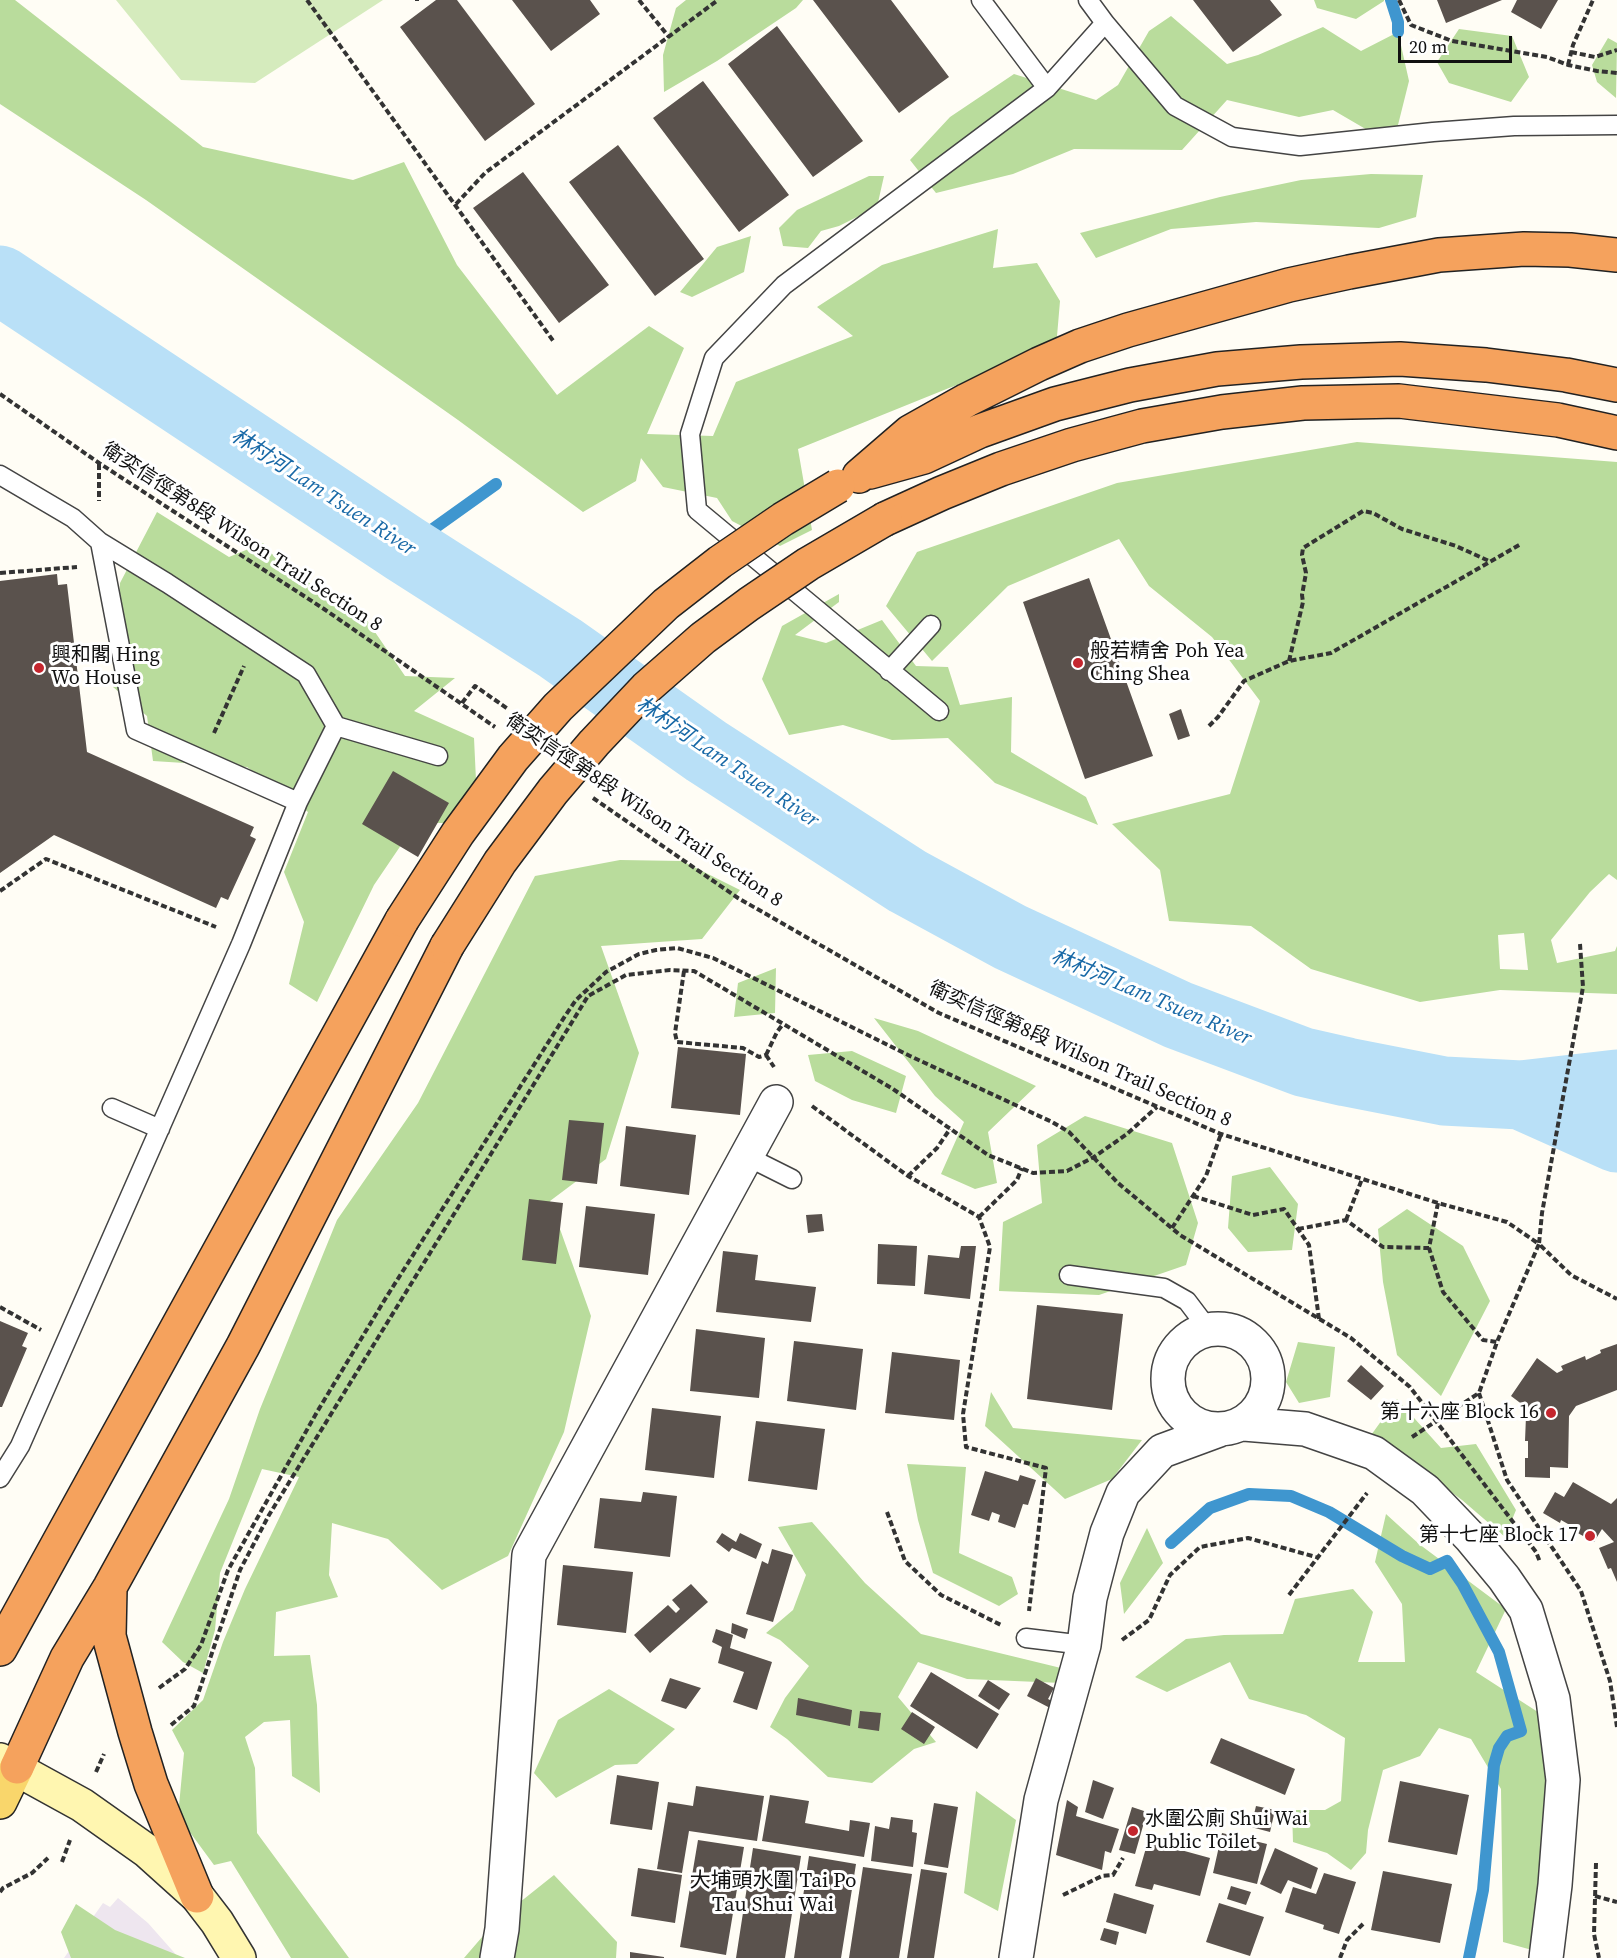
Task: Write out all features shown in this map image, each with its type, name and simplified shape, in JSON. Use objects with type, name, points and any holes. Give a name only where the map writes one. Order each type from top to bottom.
[{"type":"highway","points":[[0,1649],[402,920],[458,833],[513,758],[558,707],[666,604],[720,562],[774,525],[848,481],[910,432],[1039,364],[1080,346],[1128,330],[1289,285],[1402,261],[1481,251],[1524,249],[1570,250],[1617,255]]},
{"type":"highway","points":[[848,481],[924,457],[980,430],[1055,404],[1130,385],[1216,369],[1301,362],[1400,359],[1486,365],[1566,375],[1617,385]]},
{"type":"highway","points":[[8,1764],[67,1658],[110,1587],[243,1346],[447,946],[500,862],[553,791],[646,688],[703,638],[808,564],[885,519],[1001,469],[1072,445],[1142,426],[1222,412],[1303,403],[1399,401],[1558,420],[1617,433]]},
{"type":"highway","points":[[110,1587],[109,1636],[135,1732],[151,1784],[197,1896]]},
{"type":"main road","points":[[0,1802],[8,1764],[82,1805],[147,1851],[197,1896],[217,1922],[239,1958]]},
{"type":"street","points":[[497,1958],[502,1929],[529,1556],[746,1156],[777,1087]]},
{"type":"street","points":[[1016,1958],[1041,1800],[1084,1646],[1090,1598],[1107,1533],[1123,1493],[1162,1451],[1232,1427],[1262,1407],[1269,1384],[1266,1359],[1250,1340],[1225,1329],[1209,1330],[1188,1339],[1176,1351],[1170,1363],[1168,1380],[1174,1406],[1180,1413],[1194,1424],[1232,1427],[1305,1429],[1374,1453],[1425,1490],[1490,1562],[1526,1610],[1553,1699],[1563,1780],[1555,1885],[1546,1958]]},
{"type":"lane","points":[[981,0],[1047,88]]},
{"type":"lane","points":[[1088,0],[1175,106],[1232,136],[1300,146],[1503,127],[1617,125]]},
{"type":"lane","points":[[939,711],[697,510],[690,434],[714,358],[784,285],[1047,88],[1106,23]]},
{"type":"lane","points":[[0,475],[73,518],[100,542],[306,674],[336,726],[438,756]]},
{"type":"lane","points":[[100,542],[136,730],[298,802]]},
{"type":"lane","points":[[889,671],[931,625]]},
{"type":"lane","points":[[0,1478],[20,1446],[241,945],[298,802],[336,726]]},
{"type":"lane","points":[[112,1108],[160,1129]]},
{"type":"lane","points":[[746,1156],[792,1179]]},
{"type":"lane","points":[[1069,1275],[1164,1288],[1187,1301],[1209,1330]]},
{"type":"lane","points":[[1026,1638],[1084,1646]]},
{"type":"path","points":[[307,0],[554,342]]},
{"type":"path","points":[[639,0],[669,37]]},
{"type":"path","points":[[456,204],[485,173],[718,0]]},
{"type":"path","points":[[1399,0],[1411,25],[1442,38],[1547,57],[1568,65],[1617,73]]},
{"type":"path","points":[[1568,65],[1571,52],[1593,0]]},
{"type":"path","points":[[1571,52],[1595,57],[1617,50]]},
{"type":"path","name":"衛奕信徑第8段 Wilson Trail Section 8","points":[[0,394],[99,463],[324,609],[498,729]]},
{"type":"path","points":[[1288,661],[1303,602],[1305,573],[1303,548],[1363,512],[1373,513],[1402,529],[1456,546],[1490,561]]},
{"type":"path","points":[[1209,726],[1244,681],[1288,661],[1331,653],[1521,544]]},
{"type":"path","points":[[0,573],[104,566]]},
{"type":"path","points":[[202,759],[255,641]]},
{"type":"path","name":"衛奕信徑第8段 Wilson Trail Section 8","points":[[591,796],[738,898],[939,1013],[1221,1134],[1438,1203],[1507,1222],[1539,1244],[1571,1275],[1617,1299]]},
{"type":"path","points":[[0,891],[46,859],[225,931]]},
{"type":"path","points":[[1580,944],[1584,987],[1542,1213],[1539,1244],[1497,1342],[1479,1393],[1507,1480],[1581,1591],[1610,1681],[1617,1727]]},
{"type":"path","points":[[168,1728],[194,1706],[240,1570],[269,1515],[588,996],[626,975],[670,970],[694,971],[893,1089],[988,1155],[1033,1173],[1066,1171],[1094,1157],[1118,1141],[1157,1107]]},
{"type":"path","points":[[684,971],[675,1033],[677,1042],[743,1048],[759,1057],[766,1055]]},
{"type":"path","points":[[777,1087],[766,1055],[783,1024]]},
{"type":"path","points":[[808,1103],[908,1176],[979,1217],[990,1247],[963,1414],[966,1447],[1046,1468],[1026,1638],[941,1595],[904,1561],[887,1512]]},
{"type":"path","points":[[908,1176],[937,1148],[950,1129]]},
{"type":"path","points":[[1172,1228],[1206,1176],[1221,1134]]},
{"type":"path","points":[[979,1217],[1017,1180],[1022,1168]]},
{"type":"path","points":[[1346,1220],[1362,1179]]},
{"type":"path","points":[[1193,1196],[1253,1215],[1284,1209],[1309,1245],[1319,1319]]},
{"type":"path","points":[[1438,1203],[1429,1248],[1443,1292],[1483,1340],[1497,1342]]},
{"type":"path","points":[[1298,1229],[1346,1220],[1383,1247],[1429,1248]]},
{"type":"path","points":[[1436,1420],[1479,1393]]},
{"type":"path","points":[[1288,1595],[1371,1488]]},
{"type":"path","points":[[1084,1646],[1114,1646],[1149,1620],[1170,1575],[1200,1547],[1248,1538],[1317,1557]]},
{"type":"path","points":[[0,1892],[3,1888],[32,1873],[48,1858]]},
{"type":"path","points":[[1055,1899],[1102,1876],[1113,1875],[1123,1858]]},
{"type":"path","points":[[1340,1958],[1347,1940],[1363,1924]]},
{"type":"shaded area","points":[[118,1898],[148,1923],[179,1958],[64,1958],[103,1903],[110,1907]]},
{"type":"green space","points":[[0,0],[15,0],[203,147],[353,180],[404,162],[457,265],[557,395],[649,326],[684,348],[647,434],[713,436],[736,382],[853,336],[817,307],[882,265],[998,229],[993,268],[1037,263],[1060,301],[1056,348],[798,449],[812,530],[780,546],[732,521],[717,498],[663,487],[641,458],[636,481],[583,512],[458,420],[146,200],[0,104]]},
{"type":"green space","points":[[116,0],[383,0],[255,83],[181,80]]},
{"type":"green space","points":[[686,0],[803,0],[796,8],[717,61],[664,92],[663,55],[676,8]]},
{"type":"green space","points":[[1314,0],[1384,1],[1356,19],[1317,8]]},
{"type":"green space","points":[[1171,16],[1227,64],[1258,55],[1323,27],[1361,51],[1398,32],[1409,81],[1393,145],[1333,110],[1299,117],[1227,100],[1182,150],[1074,149],[1013,174],[936,193],[910,160],[950,117],[1014,74],[1096,100],[1118,85],[1149,31]]},
{"type":"green space","points":[[1459,29],[1512,36],[1529,77],[1511,102],[1449,83],[1437,62]]},
{"type":"green space","points":[[1608,38],[1617,43],[1616,98],[1597,82],[1592,65]]},
{"type":"green space","points":[[1371,174],[1423,175],[1416,217],[1379,228],[1256,222],[1171,229],[1096,258],[1080,233],[1220,197],[1301,180]]},
{"type":"green space","points":[[869,176],[884,176],[877,207],[839,226],[821,231],[808,248],[783,246],[779,228],[797,210]]},
{"type":"green space","points":[[751,236],[744,272],[692,297],[680,292],[717,247]]},
{"type":"green space","points":[[1357,442],[1617,462],[1617,880],[1609,874],[1590,892],[1551,940],[1557,963],[1615,951],[1617,946],[1617,994],[1500,990],[1420,1002],[1311,969],[1251,926],[1169,921],[1160,870],[1112,824],[1230,794],[1260,701],[1212,637],[1149,586],[1119,539],[1008,586],[932,661],[886,606],[917,552],[1117,483]],"holes":[[[1524,933],[1528,970],[1500,969],[1498,935]]]},
{"type":"green space","points":[[157,512],[229,557],[263,543],[283,567],[364,616],[405,676],[455,678],[414,711],[474,738],[478,823],[416,823],[374,885],[317,1002],[289,984],[304,922],[284,872],[308,812],[247,767],[153,761],[147,716],[113,687],[120,583]]},
{"type":"green space","points":[[839,594],[839,602],[795,635],[826,643],[882,620],[916,666],[948,667],[960,705],[1012,697],[1011,752],[1086,797],[1098,825],[995,783],[948,738],[892,740],[843,725],[789,735],[762,679],[782,626]]},
{"type":"green space","points":[[620,860],[682,861],[740,890],[702,939],[601,946],[639,1053],[606,1159],[550,1201],[591,1316],[564,1432],[508,1556],[442,1590],[388,1539],[332,1523],[329,1575],[338,1597],[276,1612],[274,1656],[310,1655],[317,1705],[320,1793],[292,1776],[290,1720],[264,1722],[245,1737],[255,1768],[257,1833],[349,1958],[291,1958],[231,1861],[214,1865],[178,1816],[184,1753],[172,1730],[203,1700],[223,1642],[245,1589],[299,1477],[262,1469],[220,1573],[215,1630],[203,1673],[183,1662],[162,1642],[229,1499],[260,1409],[337,1220],[418,1103],[535,876]]},
{"type":"green space","points":[[776,968],[775,1013],[734,1017],[738,983]]},
{"type":"green space","points":[[874,1018],[918,1031],[1036,1086],[988,1132],[997,1183],[975,1189],[941,1174],[964,1122],[935,1096]]},
{"type":"green space","points":[[852,1051],[906,1076],[896,1113],[852,1100],[815,1081],[808,1055]]},
{"type":"green space","points":[[1085,1116],[1172,1143],[1198,1223],[1186,1265],[1099,1295],[999,1291],[1003,1222],[1042,1203],[1037,1145]]},
{"type":"green space","points":[[1270,1167],[1298,1204],[1292,1250],[1248,1252],[1228,1228],[1232,1176]]},
{"type":"green space","points":[[1407,1209],[1463,1246],[1490,1301],[1441,1396],[1397,1355],[1383,1282],[1378,1229]]},
{"type":"green space","points":[[1298,1342],[1335,1347],[1330,1397],[1299,1403],[1286,1382]]},
{"type":"green space","points":[[991,1392],[1013,1428],[1142,1440],[1112,1479],[1065,1499],[985,1426]]},
{"type":"green space","points":[[1397,1399],[1441,1448],[1476,1444],[1516,1510],[1505,1537],[1462,1500],[1412,1463],[1369,1438]]},
{"type":"green space","points":[[907,1464],[966,1467],[959,1553],[1012,1577],[1018,1594],[999,1606],[933,1573],[918,1520]]},
{"type":"green space","points":[[1386,1514],[1419,1544],[1506,1609],[1476,1672],[1544,1716],[1551,1770],[1532,1950],[1503,1942],[1501,1789],[1471,1739],[1439,1728],[1420,1756],[1383,1770],[1368,1830],[1366,1853],[1351,1870],[1327,1853],[1293,1842],[1292,1810],[1325,1810],[1341,1801],[1345,1738],[1306,1715],[1249,1699],[1230,1662],[1167,1692],[1135,1677],[1186,1639],[1224,1635],[1283,1634],[1295,1599],[1353,1589],[1373,1612],[1358,1662],[1405,1662],[1402,1604],[1375,1562]]},
{"type":"green space","points":[[812,1522],[865,1583],[921,1634],[1061,1668],[1062,1683],[967,1679],[918,1662],[898,1697],[936,1742],[914,1749],[872,1783],[828,1777],[787,1739],[770,1727],[785,1698],[809,1666],[780,1640],[766,1633],[793,1610],[806,1575],[778,1527]]},
{"type":"green space","points":[[1147,1528],[1163,1563],[1124,1614],[1120,1583]]},
{"type":"green space","points":[[609,1689],[675,1729],[637,1764],[615,1765],[556,1798],[534,1773],[558,1720]]},
{"type":"green space","points":[[976,1791],[1016,1820],[998,1911],[964,1893]]},
{"type":"green space","points":[[554,1875],[617,1942],[616,1958],[464,1958],[495,1922]]},
{"type":"green space","points":[[76,1904],[115,1930],[185,1958],[71,1958],[61,1932]]},
{"type":"building","points":[[436,0],[457,0],[535,104],[485,141],[400,27]]},
{"type":"building","points":[[512,0],[590,0],[600,14],[551,51]]},
{"type":"building","points":[[813,0],[891,0],[949,77],[899,113]]},
{"type":"building","points":[[1193,0],[1270,0],[1282,15],[1233,52]]},
{"type":"building","points":[[1437,0],[1502,0],[1446,23]]},
{"type":"building","points":[[1517,0],[1558,0],[1541,29],[1511,12]]},
{"type":"building","points":[[777,26],[863,141],[813,177],[728,64]]},
{"type":"building","points":[[703,81],[789,195],[739,232],[653,118]]},
{"type":"building","points":[[618,145],[704,259],[655,296],[569,182]]},
{"type":"building","points":[[523,172],[609,285],[559,323],[473,208]]},
{"type":"building","name":"興和閣 Hing Wo House","points":[[57,574],[58,585],[67,584],[87,752],[254,827],[250,836],[256,839],[228,900],[221,897],[216,908],[54,835],[0,873],[0,581]]},
{"type":"building","points":[[1089,578],[1153,756],[1085,779],[1023,602]]},
{"type":"building","points":[[1181,709],[1190,736],[1178,740],[1169,714]]},
{"type":"building","points":[[393,771],[449,803],[418,857],[362,824]]},
{"type":"building","points":[[678,1047],[746,1054],[740,1115],[671,1108]]},
{"type":"building","points":[[569,1120],[604,1123],[597,1184],[562,1180]]},
{"type":"building","points":[[626,1126],[696,1135],[689,1195],[620,1186]]},
{"type":"building","points":[[529,1199],[563,1203],[556,1264],[522,1260]]},
{"type":"building","points":[[586,1206],[655,1214],[648,1275],[579,1267]]},
{"type":"building","points":[[822,1214],[824,1231],[808,1233],[806,1215]]},
{"type":"building","points":[[878,1244],[917,1246],[915,1286],[877,1284]]},
{"type":"building","points":[[961,1246],[976,1246],[970,1299],[924,1294],[928,1255],[959,1258]]},
{"type":"building","points":[[723,1251],[758,1255],[755,1280],[816,1287],[811,1322],[716,1312]]},
{"type":"building","points":[[1037,1305],[1123,1314],[1112,1410],[1027,1399]]},
{"type":"building","points":[[0,1321],[28,1333],[22,1346],[27,1348],[2,1407],[0,1407]]},
{"type":"building","points":[[696,1329],[765,1338],[759,1398],[690,1391]]},
{"type":"building","points":[[794,1341],[863,1349],[856,1410],[787,1401]]},
{"type":"building","name":"第十六座 Block 16","points":[[1617,1344],[1617,1390],[1576,1406],[1569,1416],[1568,1468],[1550,1467],[1550,1478],[1525,1477],[1525,1458],[1528,1458],[1528,1441],[1525,1441],[1526,1416],[1531,1416],[1531,1411],[1511,1396],[1537,1358],[1557,1373],[1563,1370],[1561,1366],[1585,1356],[1586,1360],[1601,1353],[1600,1350]]},
{"type":"building","points":[[892,1352],[960,1360],[954,1420],[885,1413]]},
{"type":"building","points":[[1361,1365],[1384,1386],[1371,1400],[1347,1381]]},
{"type":"building","points":[[652,1408],[721,1416],[714,1478],[645,1470]]},
{"type":"building","points":[[756,1421],[825,1429],[817,1490],[748,1481]]},
{"type":"building","points":[[985,1471],[1018,1481],[1020,1475],[1036,1480],[1028,1505],[1023,1504],[1015,1528],[998,1522],[1000,1515],[992,1512],[989,1521],[971,1515]]},
{"type":"building","name":"第十七座 Block 17","points":[[1573,1482],[1611,1504],[1617,1498],[1617,1582],[1611,1568],[1608,1569],[1599,1548],[1614,1542],[1602,1529],[1594,1542],[1574,1531],[1575,1528],[1561,1520],[1560,1523],[1543,1513],[1555,1492],[1564,1497]]},
{"type":"building","points":[[643,1492],[677,1496],[670,1557],[594,1548],[600,1498],[641,1502]]},
{"type":"building","points":[[722,1533],[736,1542],[740,1533],[762,1544],[756,1559],[732,1548],[729,1552],[716,1542]]},
{"type":"building","points":[[772,1549],[793,1555],[773,1622],[746,1614],[762,1561],[768,1564]]},
{"type":"building","points":[[563,1565],[633,1572],[626,1633],[557,1625]]},
{"type":"building","points":[[691,1584],[708,1602],[650,1653],[634,1635],[668,1605],[676,1613],[680,1609],[672,1600]]},
{"type":"building","points":[[732,1623],[748,1629],[745,1639],[731,1633]]},
{"type":"building","points":[[716,1629],[733,1635],[730,1648],[772,1662],[757,1710],[733,1702],[744,1672],[718,1663],[722,1647],[712,1642]]},
{"type":"building","points":[[931,1672],[999,1714],[977,1749],[910,1706]]},
{"type":"building","points":[[670,1678],[701,1688],[686,1709],[661,1701]]},
{"type":"building","points":[[1036,1678],[1054,1688],[1048,1699],[1054,1702],[1050,1708],[1027,1696]]},
{"type":"building","points":[[988,1680],[1010,1694],[999,1710],[978,1696]]},
{"type":"building","points":[[798,1698],[852,1710],[850,1726],[796,1715]]},
{"type":"building","points":[[860,1711],[881,1713],[879,1731],[858,1728]]},
{"type":"building","points":[[912,1712],[935,1727],[924,1744],[901,1729]]},
{"type":"building","points":[[1221,1738],[1295,1769],[1285,1795],[1210,1763]]},
{"type":"building","points":[[617,1775],[659,1782],[652,1830],[610,1824]]},
{"type":"building","points":[[1093,1780],[1114,1788],[1103,1819],[1085,1812]]},
{"type":"building","points":[[1400,1781],[1469,1795],[1457,1855],[1388,1842]]},
{"type":"building","points":[[696,1786],[764,1796],[757,1841],[689,1831],[682,1873],[657,1869],[668,1802],[693,1806]]},
{"type":"building","points":[[770,1795],[809,1801],[805,1823],[849,1831],[850,1820],[870,1823],[864,1857],[762,1841]]},
{"type":"building","points":[[1067,1800],[1078,1807],[1076,1816],[1119,1829],[1111,1853],[1105,1851],[1102,1870],[1056,1855]]},
{"type":"building","points":[[934,1803],[958,1807],[948,1868],[924,1864]]},
{"type":"building","points":[[1256,1806],[1275,1810],[1270,1832],[1251,1827]]},
{"type":"building","name":"水圍公廁 Shui Wai Public Toilet","points":[[1132,1807],[1147,1812],[1135,1854],[1119,1850]]},
{"type":"building","points":[[891,1817],[913,1820],[912,1832],[917,1833],[913,1867],[871,1861],[875,1826],[889,1829]]},
{"type":"building","points":[[1222,1833],[1267,1844],[1257,1884],[1213,1873]]},
{"type":"building","points":[[698,1840],[744,1847],[726,1955],[680,1947]]},
{"type":"building","points":[[1148,1841],[1210,1858],[1200,1896],[1154,1884],[1152,1890],[1135,1886]]},
{"type":"building","points":[[753,1848],[801,1856],[785,1958],[736,1958]]},
{"type":"building","points":[[1275,1848],[1318,1868],[1311,1889],[1288,1880],[1281,1894],[1260,1884]]},
{"type":"building","points":[[809,1856],[856,1864],[841,1958],[794,1958]]},
{"type":"building","points":[[863,1867],[912,1874],[899,1958],[849,1958]]},
{"type":"building","points":[[638,1868],[682,1875],[675,1923],[631,1916]]},
{"type":"building","points":[[921,1869],[947,1873],[934,1958],[907,1958]]},
{"type":"building","points":[[1383,1871],[1452,1884],[1440,1943],[1371,1930]]},
{"type":"building","points":[[1324,1873],[1356,1882],[1339,1934],[1323,1929],[1324,1925],[1285,1912],[1293,1887],[1316,1894]]},
{"type":"building","points":[[1231,1886],[1251,1892],[1246,1905],[1227,1899]]},
{"type":"building","points":[[1114,1893],[1154,1905],[1146,1934],[1106,1922]]},
{"type":"building","points":[[1219,1903],[1264,1917],[1250,1956],[1206,1942]]},
{"type":"building","points":[[1104,1928],[1119,1932],[1116,1945],[1100,1940]]},
{"type":"building","points":[[630,1952],[664,1957],[664,1958],[630,1958]]},
{"type":"waterway","points":[[1391,0],[1398,22],[1398,32]]},
{"type":"waterway","name":"林村河 Lam Tsuen River","points":[[0,280],[405,549],[560,648],[706,751],[907,881],[1010,937],[1178,1015],[1303,1062],[1444,1091],[1521,1095],[1617,1084]]},
{"type":"waterway","points":[[405,549],[496,484]]},
{"type":"waterway","name":"林村河 Lam Tsuen River","points":[[1523,1096],[1617,1138]]},
{"type":"waterway","points":[[1171,1543],[1210,1508],[1249,1494],[1291,1496],[1329,1512],[1402,1556],[1430,1569],[1447,1561],[1462,1583],[1499,1652],[1521,1731],[1507,1736],[1499,1748],[1494,1765],[1483,1890],[1469,1958]]},
{"type":"place","name":"般若精舍 Poh Yea Ching Shea","points":[[1078,663]]},
{"type":"place","name":"興和閣 Hing Wo House","points":[[39,668]]},
{"type":"place","name":"第十六座 Block 16","points":[[1551,1413]]},
{"type":"place","name":"第十七座 Block 17","points":[[1590,1536]]},
{"type":"place","name":"水圍公廁 Shui Wai Public Toilet","points":[[1133,1831]]},
{"type":"district","name":"大埔頭水圍 Tai Po Tau Shui Wai","points":[[773,1894]]}]
